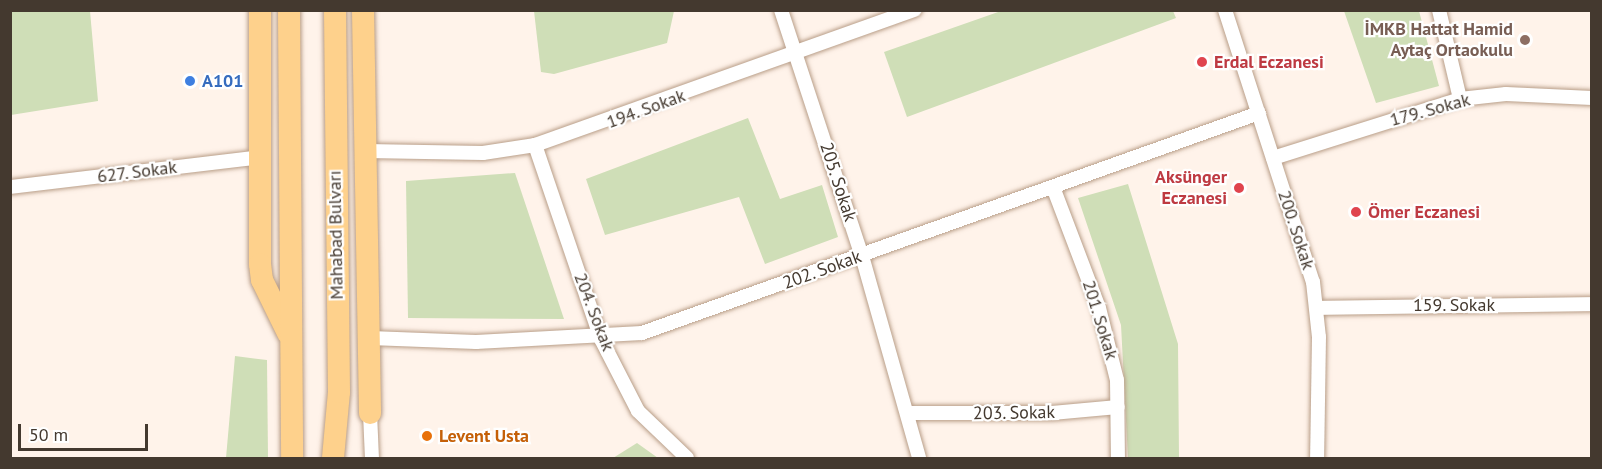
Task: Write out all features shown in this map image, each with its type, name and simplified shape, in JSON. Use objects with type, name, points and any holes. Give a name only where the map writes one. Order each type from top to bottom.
[{"type":"main road","points":[[260,10],[263,157],[262,280],[291,339]]},
{"type":"main road","points":[[289,10],[292,459]]},
{"type":"main road","name":"Mahabad Bulvarı","points":[[333,459],[339,392],[335,10]]},
{"type":"main road","points":[[363,10],[370,414]]},
{"type":"main road","points":[[339,392],[370,414]]},
{"type":"street","name":"205. Sokak","points":[[781,10],[798,53],[862,256],[909,413],[919,459]]},
{"type":"street","name":"194. Sokak","points":[[366,151],[483,153],[535,145],[915,10]]},
{"type":"street","name":"200. Sokak","points":[[1225,10],[1273,158],[1317,308],[1317,459]]},
{"type":"street","points":[[1439,10],[1460,99]]},
{"type":"street","name":"179. Sokak","points":[[1273,158],[1460,99],[1506,94],[1592,98]]},
{"type":"street","name":"202. Sokak","points":[[370,338],[601,339],[642,333],[1258,113]]},
{"type":"street","name":"204. Sokak","points":[[535,145],[601,339],[638,411],[687,459]]},
{"type":"street","name":"627. Sokak","points":[[10,187],[263,157]]},
{"type":"street","name":"201. Sokak","points":[[1053,187],[1099,308],[1118,380],[1118,459]]},
{"type":"street","name":"159. Sokak","points":[[1317,308],[1592,304]]},
{"type":"street","name":"203. Sokak","points":[[909,413],[1052,413],[1118,407]]},
{"type":"street","points":[[370,414],[372,459]]},
{"type":"green space","points":[[11,10],[90,11],[98,101],[11,115]]},
{"type":"green space","points":[[534,10],[674,11],[667,43],[554,74],[541,72]]},
{"type":"green space","points":[[1001,11],[1173,11],[1176,18],[907,117],[884,52]]},
{"type":"green space","points":[[1344,11],[1419,11],[1439,86],[1376,103]]},
{"type":"green space","points":[[748,118],[780,199],[822,185],[838,237],[765,264],[739,197],[605,235],[586,179]]},
{"type":"green space","points":[[515,173],[564,319],[408,318],[406,181]]},
{"type":"green space","points":[[1128,184],[1178,344],[1179,458],[1128,458],[1121,325],[1078,198]]},
{"type":"green space","points":[[235,356],[267,360],[268,458],[226,458]]},
{"type":"green space","points":[[637,443],[658,458],[613,458]]},
{"type":"place","name":"İMKB Hattat Hamid Aytaç Ortaokulu","points":[[1525,40]]},
{"type":"place","name":"Erdal Eczanesi","points":[[1202,62]]},
{"type":"place","name":"A101","points":[[190,81]]},
{"type":"place","name":"Aksünger Eczanesi","points":[[1239,188]]},
{"type":"place","name":"Ömer Eczanesi","points":[[1356,212]]},
{"type":"place","name":"Levent Usta","points":[[427,436]]}]
